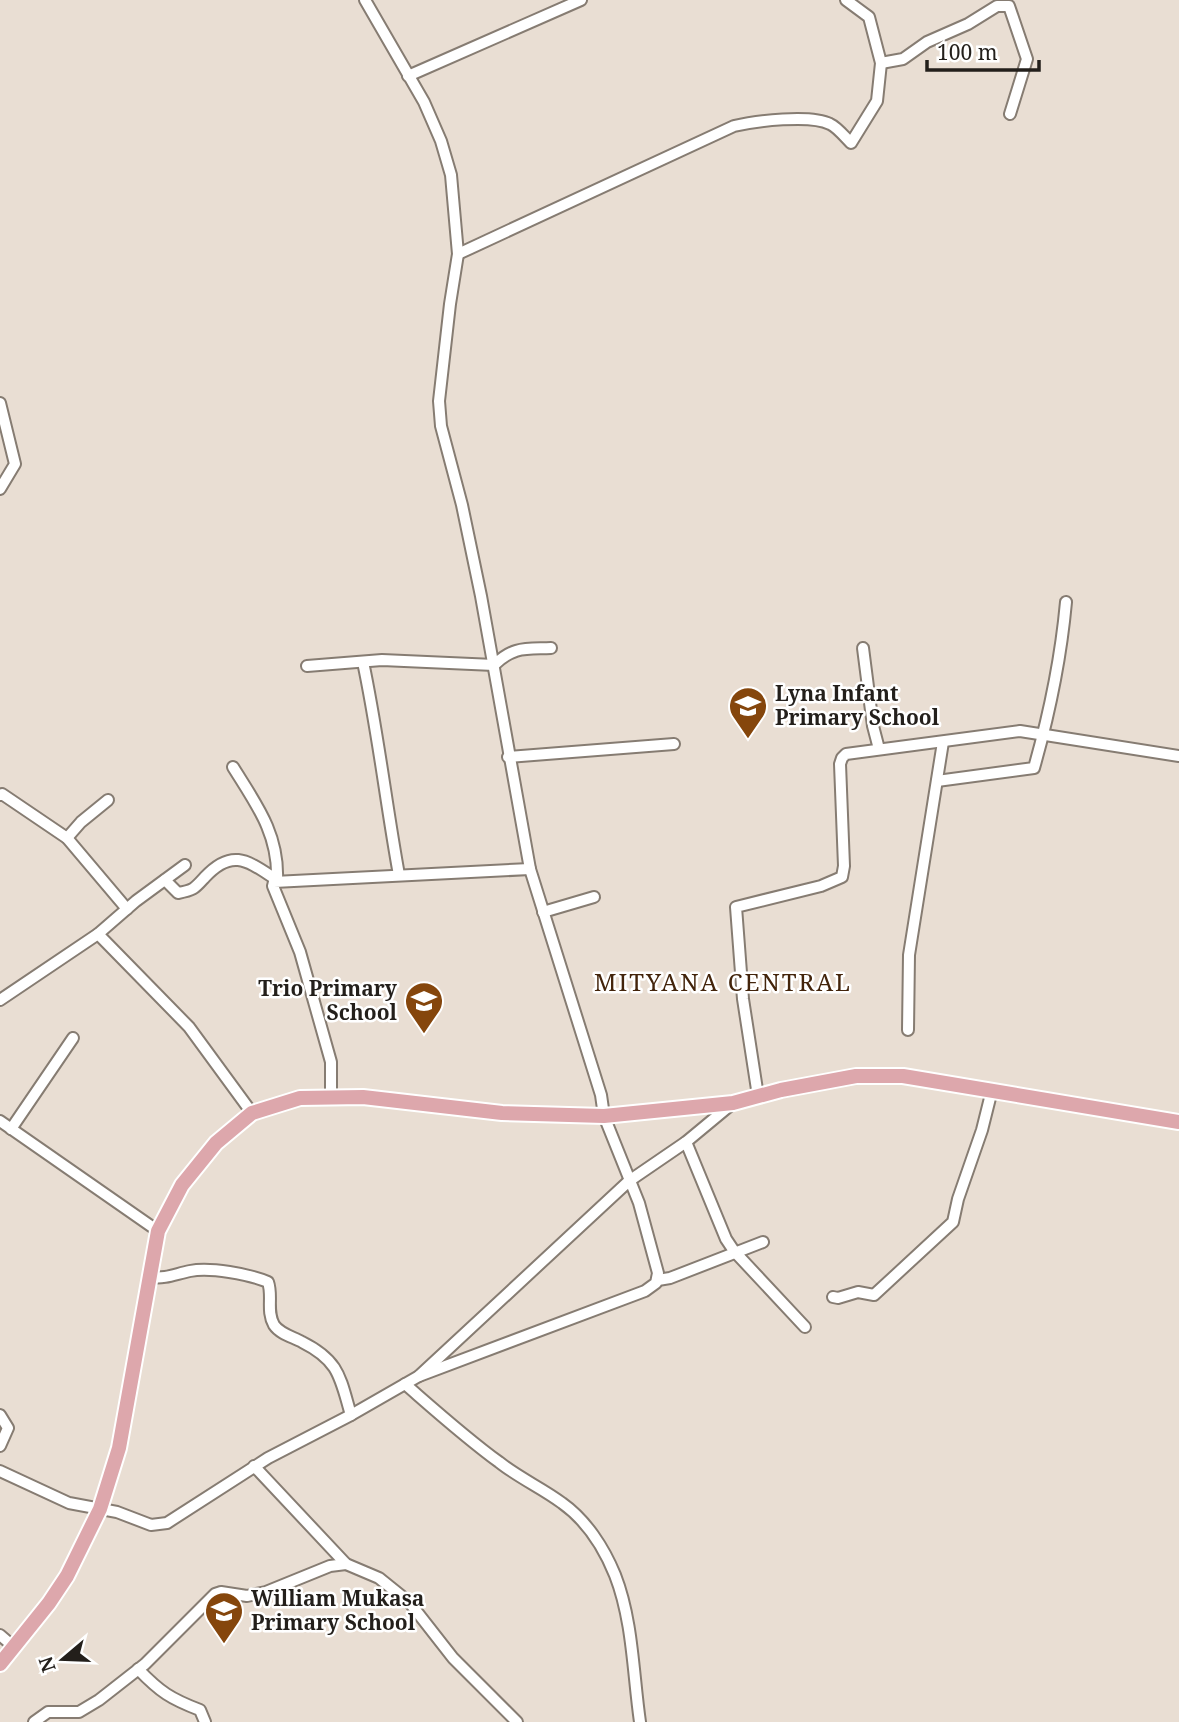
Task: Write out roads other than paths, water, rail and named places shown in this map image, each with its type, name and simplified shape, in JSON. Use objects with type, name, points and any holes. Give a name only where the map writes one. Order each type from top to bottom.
[{"type":"main road","points":[[0,1664],[49,1603],[66,1576],[100,1508],[118,1448],[158,1231],[181,1185],[198,1162],[252,1113],[289,1100],[331,1096],[363,1097],[502,1114],[604,1116],[733,1103],[818,1082],[856,1076],[904,1076],[1179,1122]]},
{"type":"street","points":[[365,0],[435,127],[453,185],[458,254],[450,304],[440,414],[462,505],[494,665],[508,757],[530,869],[601,1095],[604,1116],[639,1203],[658,1280]]},
{"type":"street","points":[[408,76],[581,0]]},
{"type":"street","points":[[458,254],[734,126],[760,120],[816,120],[831,124],[850,143],[877,100],[881,63],[869,17],[846,0]]},
{"type":"street","points":[[881,63],[903,59],[927,42],[968,24],[997,6],[1009,6],[1027,60],[1010,114]]},
{"type":"street","points":[[0,403],[15,464],[0,489]]},
{"type":"street","points":[[937,781],[1034,768],[1063,634],[1066,602]]},
{"type":"street","points":[[307,666],[363,662],[494,665],[507,653],[519,649],[551,648]]},
{"type":"street","points":[[863,648],[873,726],[879,749]]},
{"type":"street","points":[[363,662],[374,713],[399,875]]},
{"type":"street","points":[[758,1096],[743,999],[736,907],[821,886],[842,877],[842,758],[851,752],[1020,731],[1179,756]]},
{"type":"street","points":[[908,1030],[909,955],[943,742]]},
{"type":"street","points":[[508,757],[674,744]]},
{"type":"street","points":[[233,767],[267,821],[273,839],[277,880],[273,886],[300,951],[331,1062],[331,1096]]},
{"type":"street","points":[[0,794],[67,838],[127,909]]},
{"type":"street","points":[[67,838],[81,822],[108,800]]},
{"type":"street","points":[[165,880],[178,893],[194,890],[208,874],[237,858],[277,880],[530,869]]},
{"type":"street","points":[[0,1000],[98,934],[185,865]]},
{"type":"street","points":[[543,912],[594,897]]},
{"type":"street","points":[[98,934],[189,1027],[252,1113]]},
{"type":"street","points":[[11,1129],[73,1038]]},
{"type":"street","points":[[833,1297],[858,1292],[874,1295],[953,1222],[992,1090]]},
{"type":"street","points":[[419,1376],[629,1181],[686,1142],[733,1103]]},
{"type":"street","points":[[0,1121],[158,1231]]},
{"type":"street","points":[[686,1142],[726,1239],[805,1327]]},
{"type":"street","points":[[0,1471],[69,1503],[117,1512],[151,1524],[163,1524],[254,1466],[419,1376],[645,1291],[653,1287],[658,1280],[670,1278],[763,1242]]},
{"type":"street","points":[[151,1277],[167,1278],[192,1270],[209,1270],[268,1282],[270,1317],[274,1324],[332,1364],[343,1383],[351,1415]]},
{"type":"street","points":[[405,1384],[481,1449],[562,1503],[594,1537],[610,1566],[621,1598],[640,1722]]},
{"type":"street","points":[[0,1415],[8,1428],[0,1446]]},
{"type":"street","points":[[254,1466],[346,1564],[379,1578],[410,1604],[462,1668],[517,1722]]},
{"type":"street","points":[[34,1722],[48,1712],[79,1712],[86,1709],[138,1669],[215,1594],[221,1592],[247,1596],[266,1592],[330,1566],[346,1564]]},
{"type":"street","points":[[0,1635],[14,1647]]},
{"type":"street","points":[[138,1669],[158,1690],[178,1702],[200,1710],[205,1722]]},
{"type":"place","name":"Lyna Infant Primary School","points":[[748,740]]},
{"type":"place","name":"Trio Primary School","points":[[424,1035]]},
{"type":"place","name":"William Mukasa Primary School","points":[[224,1645]]},
{"type":"district","name":"MITYANA CENTRAL","points":[[723,983]]}]
